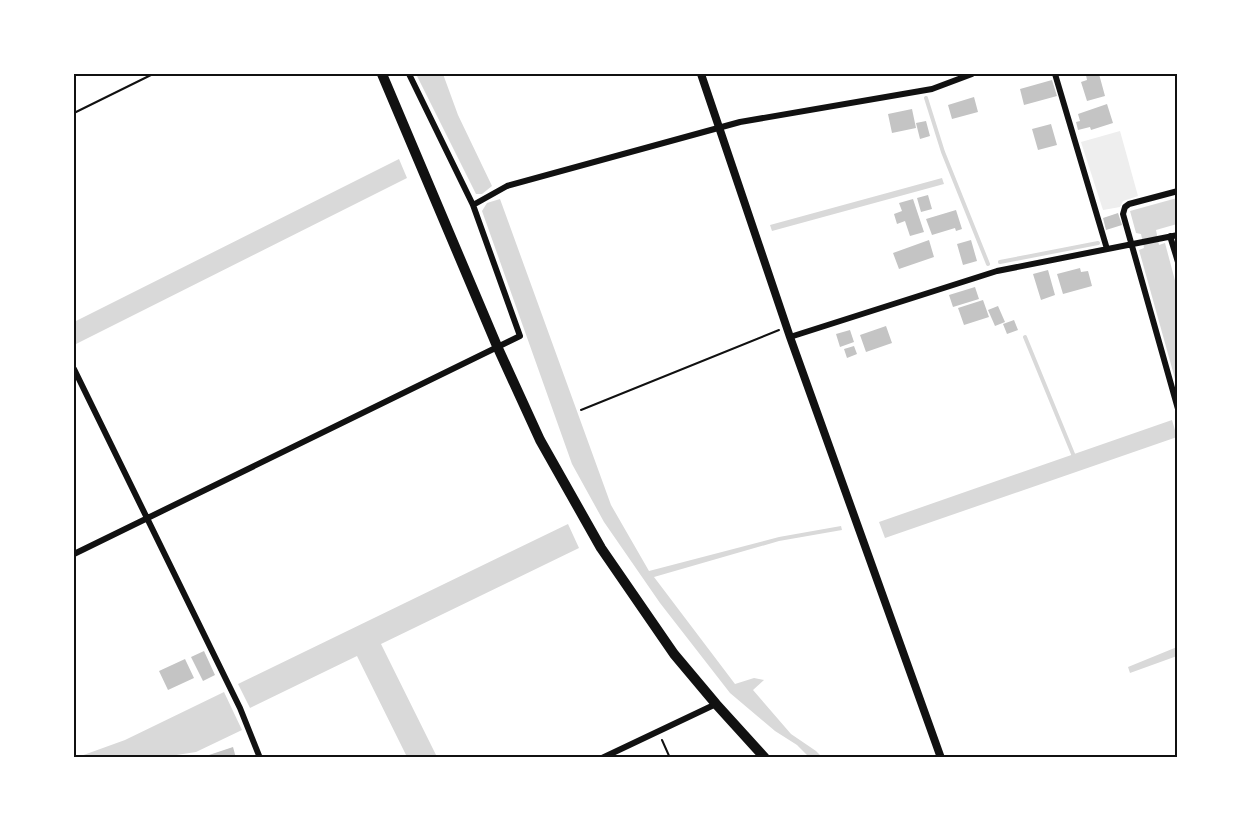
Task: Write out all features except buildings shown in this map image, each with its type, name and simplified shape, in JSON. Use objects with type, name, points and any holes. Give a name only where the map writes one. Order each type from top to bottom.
[{"type":"highway","points":[[382,74],[497,346],[540,440],[601,549],[674,654],[765,758]]},
{"type":"street","points":[[74,554],[519,336],[473,205],[409,74]]},
{"type":"street","points":[[700,74],[790,337],[941,758]]},
{"type":"street","points":[[473,205],[507,186],[740,122],[933,89],[972,74]]},
{"type":"street","points":[[1055,74],[1107,249]]},
{"type":"street","points":[[1178,191],[1125,207],[1123,214],[1135,244],[1178,409]]},
{"type":"street","points":[[790,337],[997,271],[1161,237],[1174,235],[1178,262]]},
{"type":"street","points":[[74,369],[240,708],[260,758]]},
{"type":"street","points":[[602,758],[716,704]]},
{"type":"path","points":[[74,113],[153,74]]},
{"type":"path","points":[[581,410],[787,327]]},
{"type":"path","points":[[659,732],[670,758]]},
{"type":"shaded area","points":[[416,74],[443,74],[458,115],[492,186],[482,194],[476,194]]},
{"type":"shaded area","points":[[1120,131],[1138,196],[1123,201],[1120,207],[1103,210],[1081,142]]},
{"type":"shaded area","points":[[399,159],[407,178],[74,345],[74,322]]},
{"type":"shaded area","points":[[942,178],[944,184],[772,231],[770,225]]},
{"type":"shaded area","points":[[1177,198],[1177,224],[1156,230],[1159,245],[1165,243],[1177,288],[1177,386],[1139,250],[1144,248],[1141,234],[1136,233],[1130,211]]},
{"type":"shaded area","points":[[500,199],[611,505],[649,571],[779,537],[841,526],[842,530],[779,541],[654,577],[735,684],[754,678],[764,680],[753,690],[791,734],[822,757],[809,757],[730,693],[660,603],[604,522],[572,464],[482,211],[487,203]]},
{"type":"shaded area","points":[[1172,420],[1177,437],[885,538],[879,522]]},
{"type":"shaded area","points":[[568,524],[579,548],[381,644],[437,757],[407,757],[357,656],[250,708],[238,684]]},
{"type":"shaded area","points":[[1177,647],[1177,656],[1130,673],[1128,667]]},
{"type":"shaded area","points":[[224,692],[242,730],[196,752],[157,758],[78,757],[125,740]]},
{"type":"waterway","points":[[926,98],[943,152],[988,264]]},
{"type":"waterway","points":[[1000,262],[1098,243]]},
{"type":"waterway","points":[[1025,337],[1073,454]]}]
